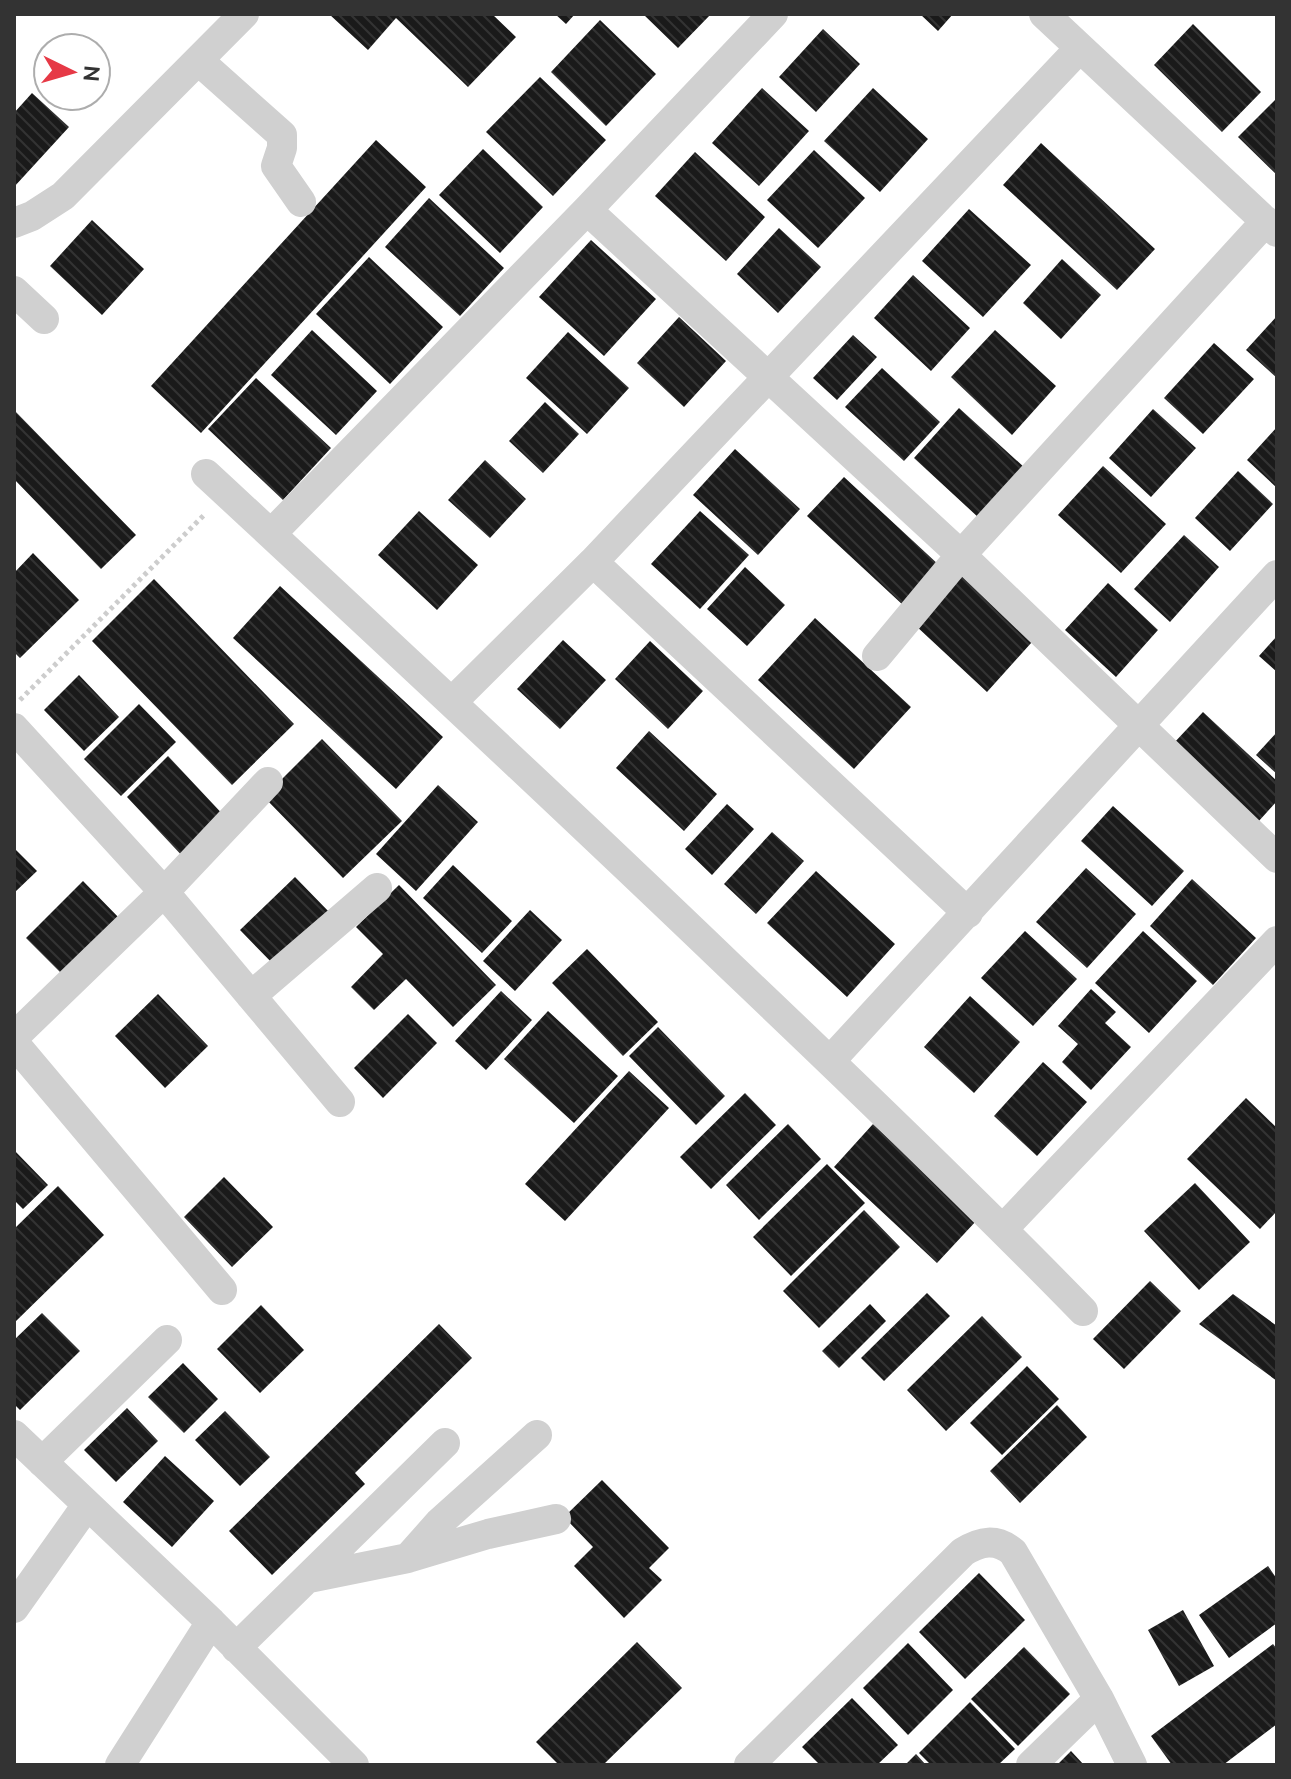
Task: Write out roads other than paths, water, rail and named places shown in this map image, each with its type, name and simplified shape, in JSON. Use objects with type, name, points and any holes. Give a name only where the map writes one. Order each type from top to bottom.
[{"type":"street","points":[[14,223],[32,216],[63,196],[244,14]]},
{"type":"street","points":[[271,534],[773,14]]},
{"type":"street","points":[[877,656],[961,555],[1272,226],[1044,14]]},
{"type":"street","points":[[453,701],[593,562],[1079,49]]},
{"type":"street","points":[[199,61],[282,135],[282,148],[276,160],[277,171],[301,202]]},
{"type":"street","points":[[587,210],[961,555],[1277,858]]},
{"type":"street","points":[[14,291],[44,319]]},
{"type":"street","points":[[216,483],[453,701],[830,1061],[1083,1311]]},
{"type":"street","points":[[593,562],[968,913]]},
{"type":"street","points":[[830,1061],[1277,575]]},
{"type":"street","points":[[14,728],[164,892],[340,1102]]},
{"type":"street","points":[[222,1290],[14,1040],[164,892],[268,782]]},
{"type":"street","points":[[251,996],[377,888]]},
{"type":"street","points":[[1003,1229],[1277,941]]},
{"type":"street","points":[[42,1462],[167,1340]]},
{"type":"street","points":[[14,1435],[211,1622],[354,1765]]},
{"type":"street","points":[[408,1558],[439,1523],[537,1435]]},
{"type":"street","points":[[236,1648],[445,1443]]},
{"type":"street","points":[[14,1608],[87,1505]]},
{"type":"street","points":[[309,1578],[408,1558],[488,1534],[556,1519]]},
{"type":"street","points":[[749,1765],[963,1552],[976,1544],[1003,1544],[1013,1552],[1099,1699],[1132,1765]]},
{"type":"street","points":[[120,1765],[211,1622]]},
{"type":"street","points":[[1031,1765],[1099,1699]]}]
